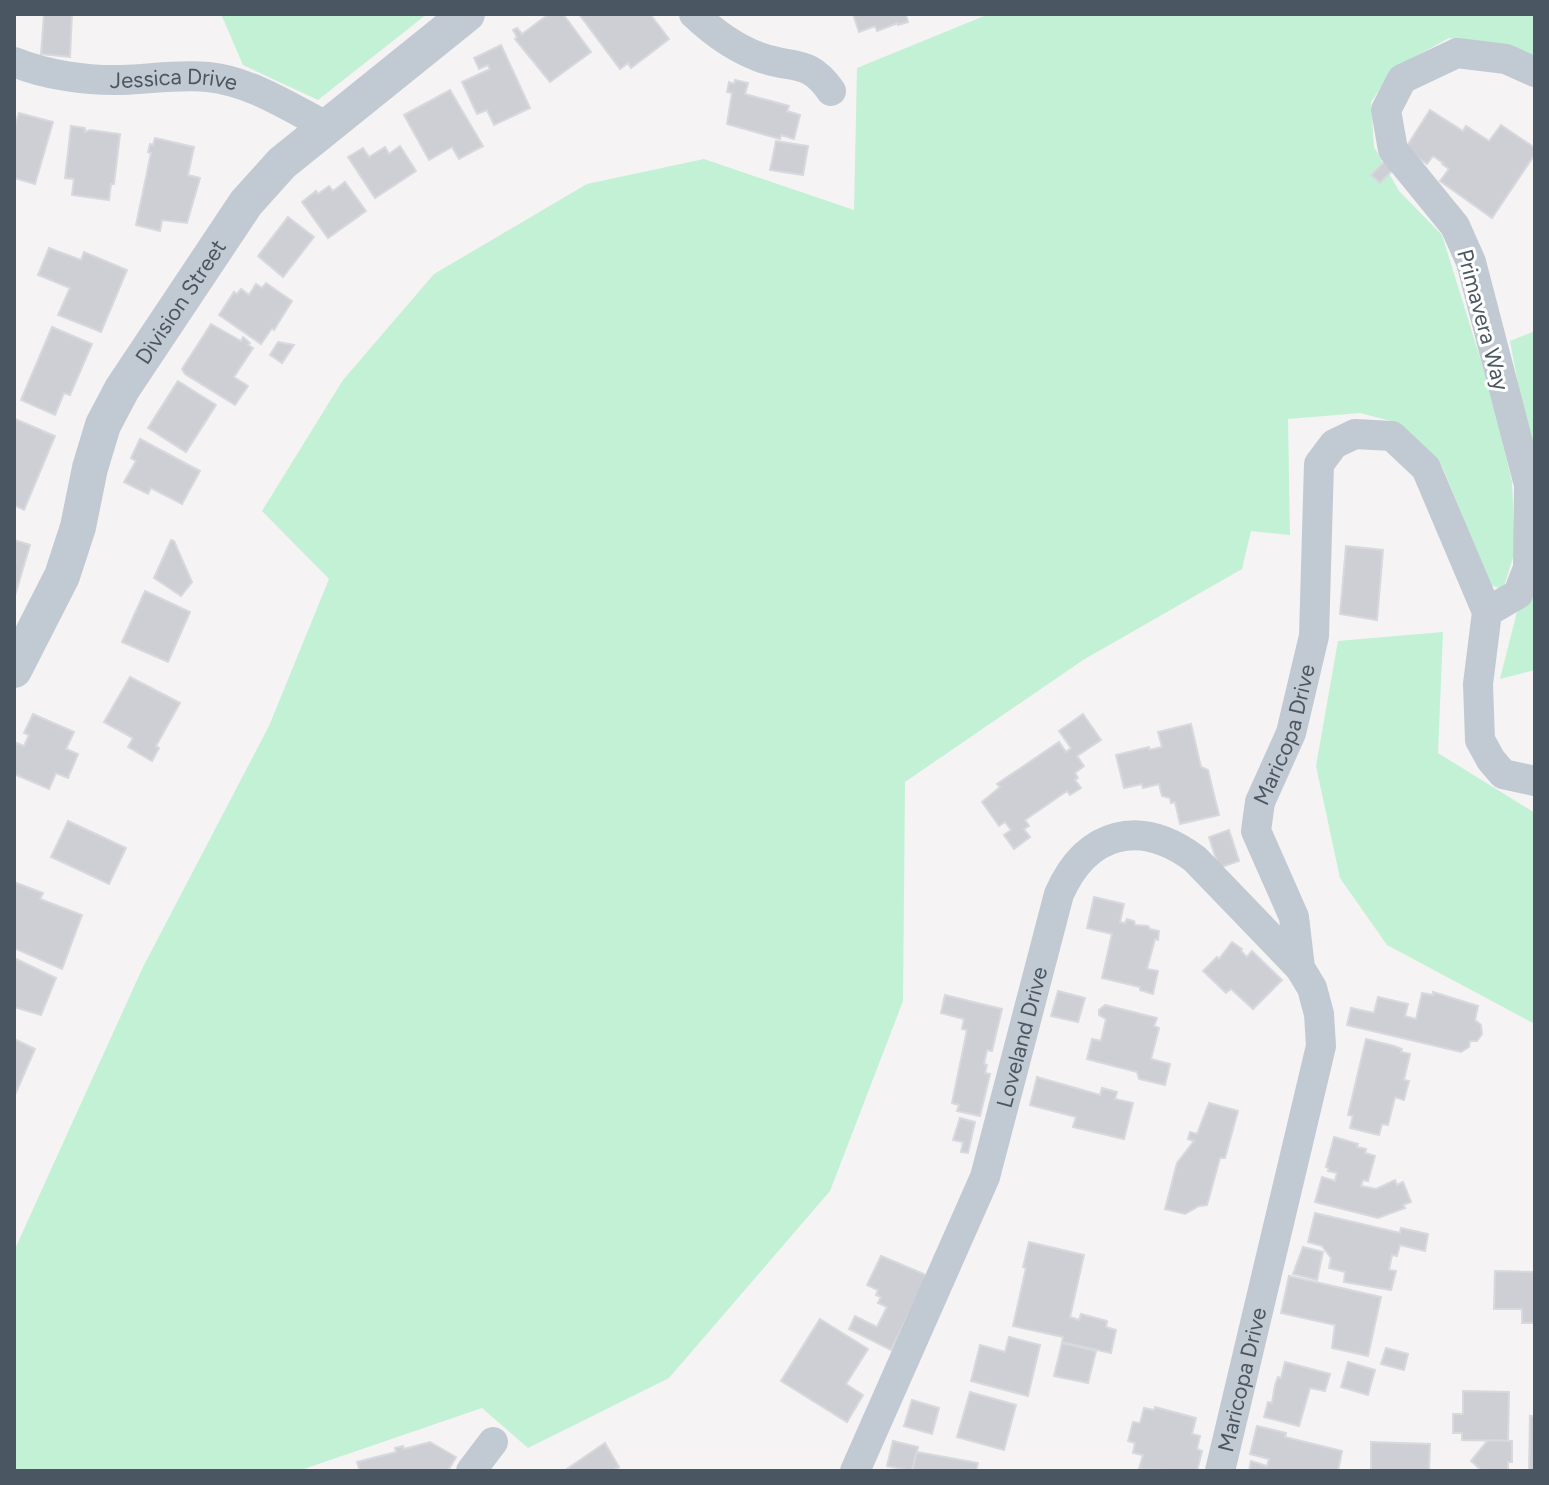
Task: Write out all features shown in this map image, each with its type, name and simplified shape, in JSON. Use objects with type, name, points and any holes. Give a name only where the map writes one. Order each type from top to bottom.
[{"type":"street","name":"Division Street","points":[[14,670],[62,576],[78,527],[103,425],[122,389],[246,203],[282,163],[467,14]]},
{"type":"street","points":[[694,14],[736,47],[764,59],[799,66],[820,75],[831,91]]},
{"type":"street","name":"Primavera Way","points":[[1487,612],[1518,594],[1528,568],[1529,485],[1471,262],[1455,226],[1393,150],[1386,110],[1402,79],[1457,53],[1506,59],[1535,72]]},
{"type":"street","name":"Jessica Drive","points":[[14,62],[70,76],[121,80],[179,75],[211,77],[247,86],[326,126]]},
{"type":"street","name":"Maricopa Drive","points":[[1220,1471],[1321,1046],[1319,1014],[1312,988],[1300,968],[1294,917],[1256,831],[1260,802],[1291,733],[1314,636],[1319,464],[1334,444],[1355,434],[1392,436],[1426,468],[1487,612]]},
{"type":"street","points":[[1487,612],[1478,684],[1480,740],[1503,774],[1535,781]]},
{"type":"street","name":"Loveland Drive","points":[[855,1471],[985,1177],[1059,894],[1068,873],[1081,857],[1102,842],[1127,836],[1152,837],[1175,844],[1195,859],[1300,968]]},
{"type":"street","points":[[471,1471],[493,1442]]},
{"type":"green space","points":[[221,14],[427,14],[318,100],[243,65]]},
{"type":"green space","points":[[989,14],[1535,14],[1535,56],[1506,47],[1449,38],[1394,68],[1371,102],[1374,147],[1399,191],[1442,235],[1491,393],[1512,482],[1515,551],[1503,590],[1491,585],[1442,466],[1399,423],[1360,413],[1288,419],[1290,535],[1251,531],[1242,569],[1083,660],[905,782],[903,1001],[830,1191],[669,1378],[528,1448],[482,1408],[298,1471],[14,1471],[14,1251],[143,967],[269,726],[329,579],[262,511],[343,380],[434,274],[587,184],[704,159],[854,210],[857,68]]},
{"type":"green space","points":[[1535,331],[1535,474],[1510,341]]},
{"type":"green space","points":[[1535,540],[1535,670],[1500,679]]},
{"type":"green space","points":[[1443,632],[1438,753],[1535,813],[1535,1024],[1387,945],[1340,878],[1316,766],[1338,641]]},
{"type":"building","points":[[44,14],[72,14],[70,57],[41,54]]},
{"type":"building","points":[[549,14],[563,14],[591,52],[550,82],[515,39],[513,30],[517,28],[522,34]]},
{"type":"building","points":[[579,14],[650,14],[669,39],[631,68],[628,63],[620,69]]},
{"type":"building","points":[[853,14],[909,14],[906,15],[908,22],[877,31],[875,26],[859,32]]},
{"type":"building","points":[[501,45],[530,108],[494,125],[487,110],[477,114],[462,82],[490,69],[488,65],[479,69],[474,58]]},
{"type":"building","points":[[735,80],[748,83],[745,94],[789,106],[787,111],[800,115],[794,139],[781,135],[780,139],[727,124],[732,93],[727,92],[729,82],[734,84]]},
{"type":"building","points":[[450,90],[483,146],[459,159],[452,147],[429,160],[404,115]]},
{"type":"building","points":[[1430,110],[1463,131],[1466,126],[1489,141],[1501,125],[1535,148],[1535,154],[1492,218],[1440,181],[1449,169],[1443,163],[1433,156],[1427,164],[1408,151],[1407,146]]},
{"type":"building","points":[[19,113],[53,122],[35,184],[14,178],[14,128]]},
{"type":"building","points":[[71,126],[85,128],[85,132],[120,134],[109,200],[72,195],[74,179],[65,178]]},
{"type":"building","points":[[155,138],[194,147],[188,175],[200,178],[187,223],[162,220],[160,231],[136,225],[151,153],[148,152]]},
{"type":"building","points":[[776,141],[808,146],[803,175],[770,170]]},
{"type":"building","points":[[400,146],[416,171],[375,198],[348,157],[363,148],[369,157],[385,147],[389,154]]},
{"type":"building","points":[[1385,161],[1394,169],[1380,183],[1371,175]]},
{"type":"building","points":[[345,182],[366,211],[328,238],[302,202],[316,191],[318,194],[329,186],[333,191]]},
{"type":"building","points":[[288,217],[314,237],[283,277],[258,256]]},
{"type":"building","points":[[49,248],[81,260],[84,252],[127,270],[101,332],[58,315],[70,288],[38,275]]},
{"type":"building","points":[[266,283],[292,301],[261,344],[219,315],[234,292],[237,294],[241,289],[249,295],[256,284],[262,288]]},
{"type":"building","points":[[211,324],[241,341],[243,337],[253,348],[234,377],[248,386],[235,405],[185,374],[182,369]]},
{"type":"building","points":[[52,327],[92,344],[70,395],[64,393],[55,415],[21,400]]},
{"type":"building","points":[[278,342],[294,345],[282,363],[270,355]]},
{"type":"building","points":[[178,381],[216,405],[186,452],[148,428]]},
{"type":"building","points":[[15,419],[55,436],[24,510],[14,505]]},
{"type":"building","points":[[140,439],[200,471],[182,504],[151,488],[148,494],[124,482],[136,461],[131,458]]},
{"type":"building","points":[[14,540],[30,545],[14,599]]},
{"type":"building","points":[[171,540],[192,582],[181,596],[154,578]]},
{"type":"building","points":[[1346,546],[1383,550],[1377,620],[1340,614]]},
{"type":"building","points":[[145,591],[190,612],[168,662],[122,642]]},
{"type":"building","points":[[130,677],[180,703],[156,746],[159,748],[152,761],[128,747],[133,738],[104,722]]},
{"type":"building","points":[[33,714],[74,732],[66,749],[78,754],[68,778],[56,773],[49,789],[14,774],[14,749],[17,743],[24,746],[29,735],[24,733]]},
{"type":"building","points":[[1083,714],[1101,740],[1077,756],[1084,766],[1075,773],[1078,778],[1075,780],[1081,788],[1070,795],[1067,791],[1025,820],[1029,826],[1024,829],[1030,837],[1014,849],[1004,835],[1011,830],[1005,822],[999,826],[982,802],[1000,787],[997,784],[1059,742],[1066,752],[1071,748],[1059,731]]},
{"type":"building","points":[[1191,724],[1201,767],[1208,770],[1219,815],[1180,824],[1175,802],[1171,803],[1170,798],[1162,796],[1159,784],[1124,788],[1116,755],[1162,747],[1158,732]]},
{"type":"building","points":[[68,821],[126,848],[109,884],[51,857]]},
{"type":"building","points":[[1229,830],[1239,861],[1219,868],[1209,837]]},
{"type":"building","points":[[14,882],[43,893],[40,899],[82,915],[62,969],[14,948]]},
{"type":"building","points":[[1094,897],[1124,904],[1120,922],[1125,923],[1127,919],[1134,921],[1135,925],[1159,931],[1147,969],[1158,971],[1153,994],[1140,990],[1140,987],[1102,978],[1112,934],[1087,928]]},
{"type":"building","points":[[1232,942],[1247,957],[1252,951],[1282,980],[1253,1009],[1231,989],[1226,993],[1203,971],[1217,957],[1219,959]]},
{"type":"building","points":[[14,958],[56,978],[41,1015],[14,1007]]},
{"type":"building","points":[[1058,991],[1085,998],[1078,1022],[1051,1016]]},
{"type":"building","points":[[1433,992],[1478,1006],[1475,1020],[1481,1025],[1482,1034],[1477,1041],[1470,1041],[1469,1047],[1461,1052],[1347,1025],[1351,1008],[1374,1013],[1378,997],[1408,1004],[1405,1016],[1416,1019],[1422,993],[1433,995]]},
{"type":"building","points":[[945,995],[1002,1009],[992,1051],[987,1050],[984,1064],[987,1065],[985,1073],[990,1074],[980,1116],[957,1111],[959,1105],[952,1103],[967,1030],[962,1029],[964,1019],[941,1013]]},
{"type":"building","points":[[1105,1005],[1157,1018],[1154,1026],[1159,1028],[1151,1059],[1170,1064],[1165,1085],[1139,1079],[1137,1072],[1087,1059],[1092,1039],[1101,1041],[1106,1019],[1099,1015],[1099,1010]]},
{"type":"building","points":[[14,1039],[35,1049],[15,1095],[14,1094]]},
{"type":"building","points":[[1366,1039],[1394,1046],[1410,1054],[1404,1080],[1409,1081],[1404,1100],[1395,1097],[1388,1125],[1382,1124],[1379,1135],[1350,1128],[1353,1116],[1348,1115]]},
{"type":"building","points":[[1037,1077],[1100,1095],[1102,1088],[1117,1092],[1115,1099],[1133,1103],[1124,1139],[1073,1127],[1076,1117],[1030,1105]]},
{"type":"building","points":[[1209,1103],[1238,1111],[1207,1205],[1185,1214],[1165,1209],[1177,1163],[1194,1141],[1188,1139],[1190,1132],[1197,1134]]},
{"type":"building","points":[[960,1118],[975,1122],[968,1153],[961,1152],[963,1142],[953,1140]]},
{"type":"building","points":[[1334,1137],[1358,1144],[1357,1147],[1366,1149],[1365,1153],[1375,1156],[1368,1181],[1363,1180],[1361,1186],[1376,1189],[1395,1180],[1397,1185],[1403,1182],[1411,1202],[1403,1205],[1405,1208],[1378,1218],[1315,1202],[1322,1177],[1335,1181],[1337,1173],[1328,1171],[1326,1167]]},
{"type":"building","points":[[1315,1213],[1400,1233],[1401,1228],[1428,1234],[1425,1251],[1400,1245],[1397,1256],[1392,1255],[1389,1270],[1396,1271],[1391,1290],[1344,1282],[1345,1272],[1329,1268],[1331,1258],[1322,1246],[1308,1242]]},
{"type":"building","points":[[1029,1242],[1084,1255],[1070,1317],[1079,1320],[1081,1314],[1107,1321],[1106,1327],[1116,1330],[1111,1353],[1062,1342],[1063,1337],[1013,1326]]},
{"type":"building","points":[[1303,1247],[1323,1252],[1317,1280],[1293,1274]]},
{"type":"building","points":[[881,1256],[924,1274],[926,1279],[891,1350],[849,1329],[855,1316],[877,1327],[887,1307],[878,1303],[881,1297],[876,1295],[878,1290],[867,1285]]},
{"type":"building","points":[[1495,1271],[1535,1272],[1535,1323],[1522,1323],[1522,1309],[1494,1309]]},
{"type":"building","points":[[1289,1276],[1381,1297],[1368,1356],[1332,1348],[1335,1325],[1281,1313]]},
{"type":"building","points":[[820,1319],[868,1349],[846,1384],[863,1395],[847,1422],[781,1381]]},
{"type":"building","points":[[1009,1337],[1040,1345],[1028,1396],[971,1381],[980,1345],[1005,1352]]},
{"type":"building","points":[[1062,1343],[1096,1351],[1088,1383],[1054,1376]]},
{"type":"building","points":[[1386,1348],[1408,1354],[1404,1370],[1381,1364]]},
{"type":"building","points":[[1285,1362],[1330,1374],[1325,1391],[1310,1388],[1299,1426],[1264,1417],[1268,1402],[1272,1403],[1275,1385],[1278,1377],[1281,1378]]},
{"type":"building","points":[[1348,1362],[1375,1370],[1368,1395],[1341,1387]]},
{"type":"building","points":[[1463,1391],[1509,1392],[1508,1441],[1462,1440],[1462,1433],[1453,1433],[1453,1414],[1463,1414]]},
{"type":"building","points":[[970,1392],[1016,1405],[1004,1450],[957,1437]]},
{"type":"building","points":[[912,1400],[939,1408],[932,1434],[904,1426]]},
{"type":"building","points":[[1155,1407],[1196,1418],[1192,1434],[1200,1436],[1197,1449],[1202,1451],[1197,1471],[1139,1469],[1143,1455],[1133,1453],[1135,1443],[1128,1441],[1133,1422],[1140,1423],[1144,1408],[1154,1410]]},
{"type":"building","points":[[1530,1416],[1535,1416],[1535,1471],[1529,1471]]},
{"type":"building","points":[[1257,1426],[1286,1433],[1285,1437],[1342,1451],[1338,1471],[1249,1471],[1251,1461],[1267,1466],[1269,1459],[1250,1454]]},
{"type":"building","points":[[1488,1440],[1512,1441],[1512,1462],[1508,1462],[1508,1471],[1482,1471],[1471,1461]]},
{"type":"building","points":[[893,1441],[918,1447],[912,1471],[887,1466]]},
{"type":"building","points":[[430,1442],[456,1457],[448,1471],[360,1471],[357,1462],[396,1452],[395,1448],[403,1446],[404,1449]]},
{"type":"building","points":[[1371,1442],[1430,1444],[1429,1471],[1371,1471]]},
{"type":"building","points":[[605,1443],[619,1467],[611,1471],[564,1471]]},
{"type":"building","points":[[917,1452],[978,1463],[976,1471],[912,1471]]}]
